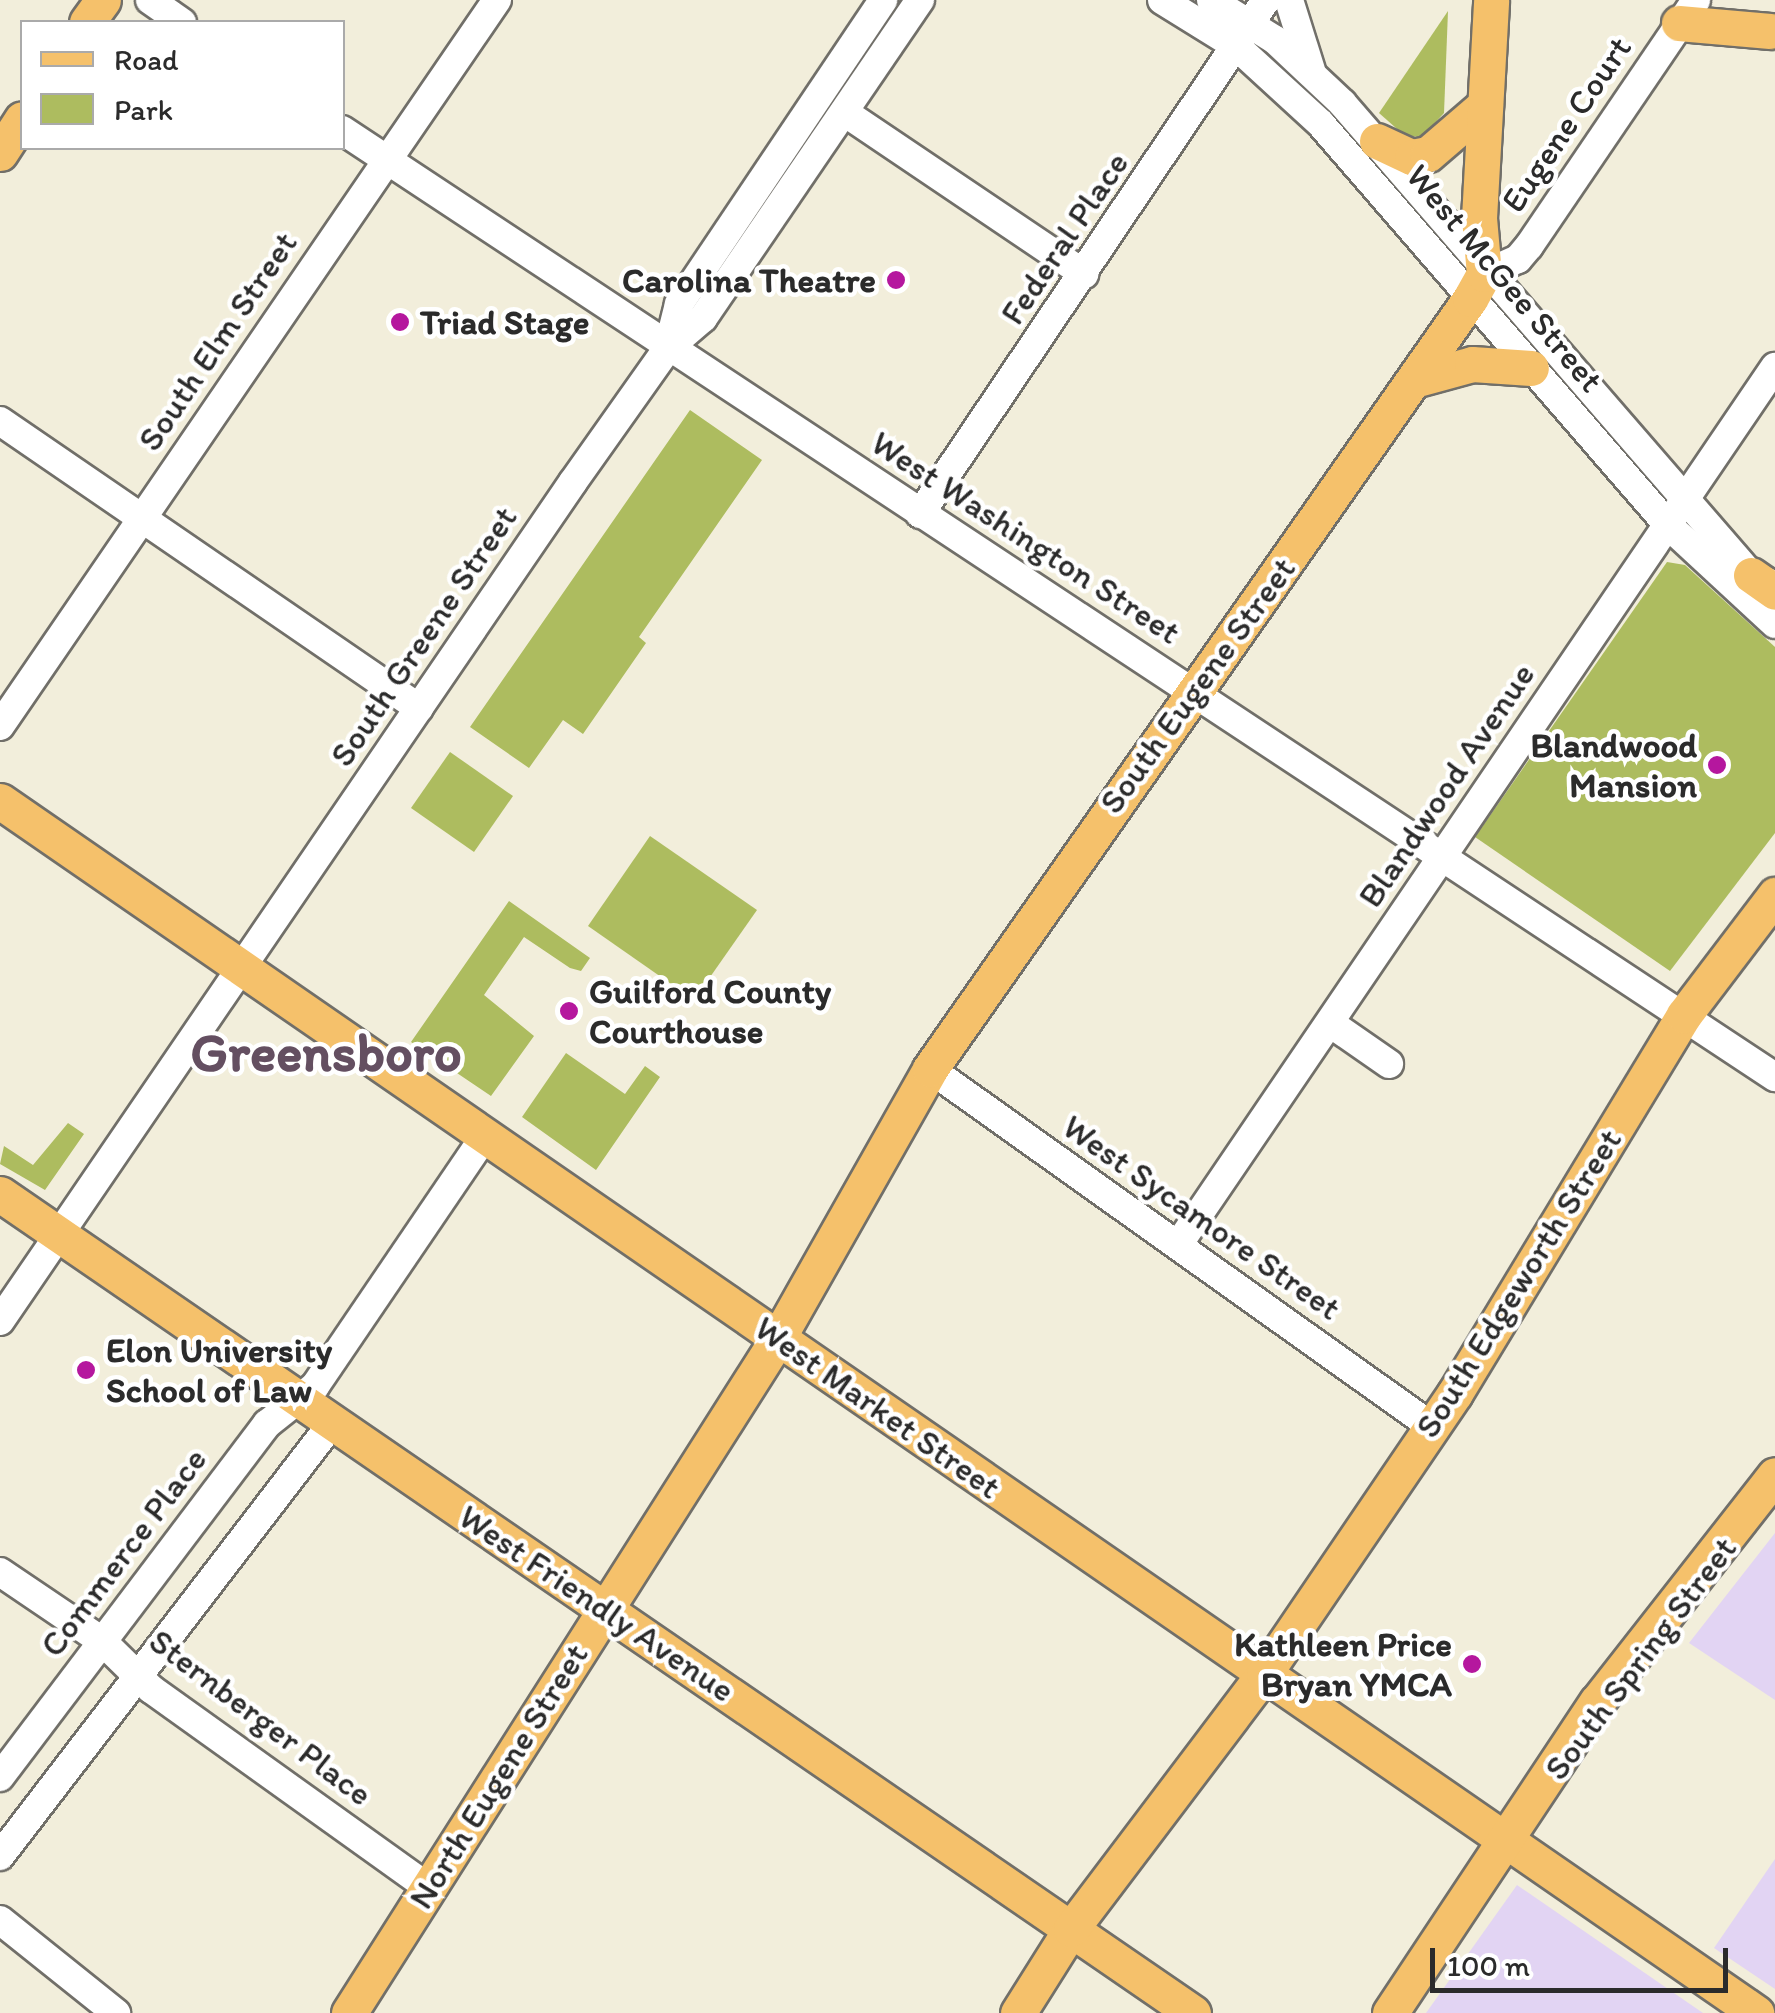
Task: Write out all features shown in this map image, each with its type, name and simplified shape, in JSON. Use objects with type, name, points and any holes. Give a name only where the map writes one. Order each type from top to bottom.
[{"type":"main road","points":[[1477,287],[1491,0]]},
{"type":"main road","points":[[1688,12],[1768,23]]},
{"type":"main road","points":[[1377,141],[1412,157],[1428,154],[1485,105]]},
{"type":"main road","points":[[0,153],[20,122]]},
{"type":"main road","name":"South Eugene Street","points":[[778,1338],[930,1069],[1193,690],[1418,380],[1477,287]]},
{"type":"main road","points":[[1418,380],[1472,364],[1531,368]]},
{"type":"main road","name":"West Market Street","points":[[0,800],[1756,2013]]},
{"type":"main road","name":"South Edgeworth Street","points":[[1018,2013],[1070,1929],[1264,1674],[1514,1302],[1684,1016],[1775,895]]},
{"type":"main road","name":"West Friendly Avenue","points":[[0,1194],[1193,2013]]},
{"type":"main road","name":"North Eugene Street","points":[[349,2013],[778,1338]]},
{"type":"main road","name":"South Spring Street","points":[[1390,2013],[1597,1702],[1775,1476]]},
{"type":"street","points":[[150,0],[179,20]]},
{"type":"street","name":"South Elm Street","points":[[0,726],[498,0]]},
{"type":"street","name":"South Greene Street","points":[[668,348],[679,304],[882,0]]},
{"type":"street","name":"South Greene Street","points":[[0,1321],[668,348],[703,318],[920,0]]},
{"type":"street","name":"West McGee Street","points":[[1162,0],[1236,46],[1367,174],[1767,584]]},
{"type":"street","name":"West McGee Street","points":[[1211,0],[1259,11],[1377,141],[1531,368],[1669,526],[1775,624]]},
{"type":"street","points":[[1289,0],[1314,76]]},
{"type":"street","name":"Federal Place","points":[[920,514],[1259,11]]},
{"type":"street","name":"Eugene Court","points":[[1477,287],[1518,259],[1538,234],[1688,12]]},
{"type":"street","points":[[844,112],[1084,274]]},
{"type":"street","name":"West Washington Street","points":[[345,132],[1775,1077]]},
{"type":"street","name":"Blandwood Avenue","points":[[1178,1245],[1775,367]]},
{"type":"street","points":[[0,421],[419,708]]},
{"type":"street","points":[[1330,1022],[1389,1064]]},
{"type":"street","name":"West Sycamore Street","points":[[930,1069],[1431,1426]]},
{"type":"street","name":"Commerce Place","points":[[0,1777],[267,1424],[301,1400],[485,1136]]},
{"type":"street","points":[[0,1856],[333,1422]]},
{"type":"street","name":"Sternberger Place","points":[[0,1572],[102,1641],[138,1678],[428,1887]]},
{"type":"street","points":[[0,1920],[116,2013]]},
{"type":"shaded area","points":[[1775,1533],[1775,1700],[1689,1643]]},
{"type":"shaded area","points":[[1775,1859],[1775,1989],[1714,1948]]},
{"type":"shaded area","points":[[1517,1885],[1703,2013],[1426,2013]]},
{"type":"green space","points":[[1448,11],[1444,113],[1422,137],[1405,136],[1379,113]]},
{"type":"green space","points":[[690,410],[762,460],[639,637],[646,643],[583,734],[563,720],[529,768],[470,727]]},
{"type":"green space","points":[[1667,562],[1685,565],[1775,647],[1775,833],[1670,971],[1475,837]]},
{"type":"green space","points":[[450,752],[513,796],[474,852],[411,808]]},
{"type":"green space","points":[[650,836],[757,910],[694,1000],[588,926]]},
{"type":"green space","points":[[509,901],[590,958],[581,971],[570,968],[524,937],[484,995],[534,1036],[491,1096],[411,1042]]},
{"type":"green space","points":[[566,1053],[625,1094],[645,1066],[660,1077],[596,1170],[522,1117]]},
{"type":"green space","points":[[68,1123],[84,1134],[45,1190],[0,1164],[4,1146],[33,1165]]},
{"type":"place","name":"Carolina Theatre","points":[[896,280]]},
{"type":"place","name":"Triad Stage","points":[[400,322]]},
{"type":"place","name":"Blandwood Mansion","points":[[1717,765]]},
{"type":"place","name":"Guilford County Courthouse","points":[[569,1011]]},
{"type":"place","name":"Elon University School of Law","points":[[86,1370]]},
{"type":"place","name":"Kathleen Price Bryan YMCA","points":[[1472,1664]]},
{"type":"district","name":"Greensboro","points":[[326,1053]]}]
